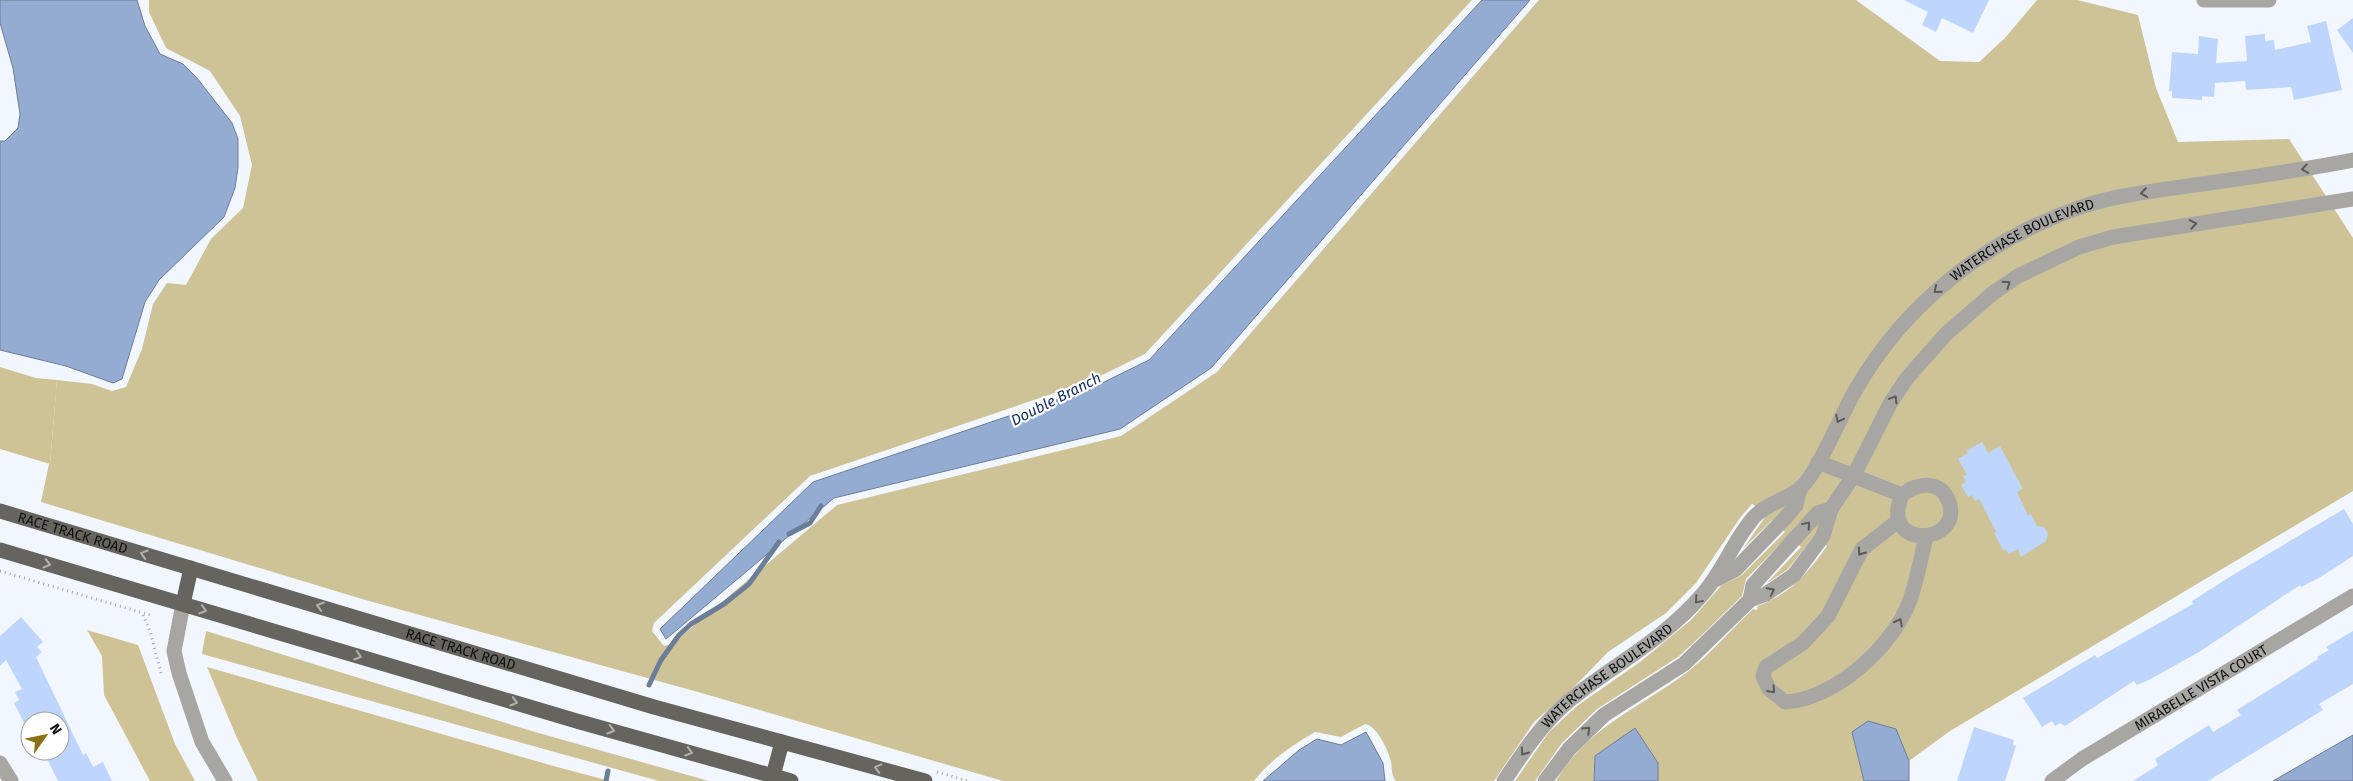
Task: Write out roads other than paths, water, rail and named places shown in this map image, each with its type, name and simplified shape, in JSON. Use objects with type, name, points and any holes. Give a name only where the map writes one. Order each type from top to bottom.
[{"type":"main road","name":"RACE TRACK ROAD","points":[[0,511],[654,707],[925,781]]},
{"type":"main road","points":[[0,550],[580,722],[791,781]]},
{"type":"main road","points":[[183,604],[190,568]]},
{"type":"main road","points":[[773,776],[782,742]]},
{"type":"street","points":[[2204,0],[2269,0]]},
{"type":"street","name":"WATERCHASE BOULEVARD","points":[[1716,578],[1736,569],[1796,505],[1800,488],[1818,462],[1862,379],[1901,325],[1934,291],[1984,253],[2043,222],[2085,206],[2120,197],[2353,160]]},
{"type":"street","name":"WATERCHASE BOULEVARD","points":[[1546,781],[1569,749],[1604,715],[1684,664],[1750,600],[1766,594],[1794,575],[1823,536],[1831,509],[1854,475],[1884,416],[1907,378],[1946,334],[1993,294],[2018,276],[2079,247],[2114,238],[2353,199]]},
{"type":"street","points":[[1818,462],[1902,495]]},
{"type":"street","points":[[1924,484],[1933,486],[1946,496],[1950,505],[1950,519],[1942,530],[1926,537],[1908,532],[1898,521],[1897,506],[1902,495],[1912,487],[1924,484]]},
{"type":"street","name":"WATERCHASE BOULEVARD","points":[[1504,781],[1542,726],[1571,699],[1635,655],[1686,614],[1716,578],[1737,541],[1755,516],[1776,500],[1800,488]]},
{"type":"street","name":"WATERCHASE BOULEVARD","points":[[1750,600],[1753,585],[1818,513],[1831,509]]},
{"type":"street","points":[[1898,521],[1862,549],[1828,616],[1803,643],[1766,667],[1763,676],[1769,689],[1785,702],[1810,697],[1852,674],[1893,633],[1909,601],[1926,537]]},
{"type":"street","name":"MIRABELLE VISTA COURT","points":[[2052,781],[2082,759],[2353,596]]},
{"type":"street","points":[[183,604],[174,651],[175,658],[202,742],[225,781]]},
{"type":"street","points":[[0,763],[11,781]]},
{"type":"water","points":[[0,0],[137,0],[145,26],[160,54],[183,64],[197,78],[232,123],[238,139],[238,167],[235,188],[224,217],[159,280],[145,302],[122,379],[113,383],[66,366],[0,350],[0,141],[5,141],[18,128],[20,114],[13,68],[0,23]]},
{"type":"water","points":[[1482,0],[1530,0],[1211,368],[1120,429],[834,498],[666,639],[660,629],[813,482],[1092,388],[1149,360]]},
{"type":"water","points":[[1868,721],[1896,729],[1909,761],[1909,781],[1864,781],[1852,732]]},
{"type":"water","points":[[1635,728],[1658,763],[1658,781],[1594,781],[1595,756]]},
{"type":"water","points":[[1366,732],[1383,763],[1385,781],[1263,781],[1299,750],[1317,739],[1341,745]]},
{"type":"water","points":[[2353,735],[2353,781],[2273,781]]},
{"type":"waterway","name":"Double Branch","points":[[789,534],[810,523],[821,506]]},
{"type":"waterway","name":"Double Branch","points":[[649,685],[661,660],[679,635],[691,624],[724,604],[749,584],[779,542]]},
{"type":"waterway","name":"Double Branch","points":[[606,781],[608,771]]}]
